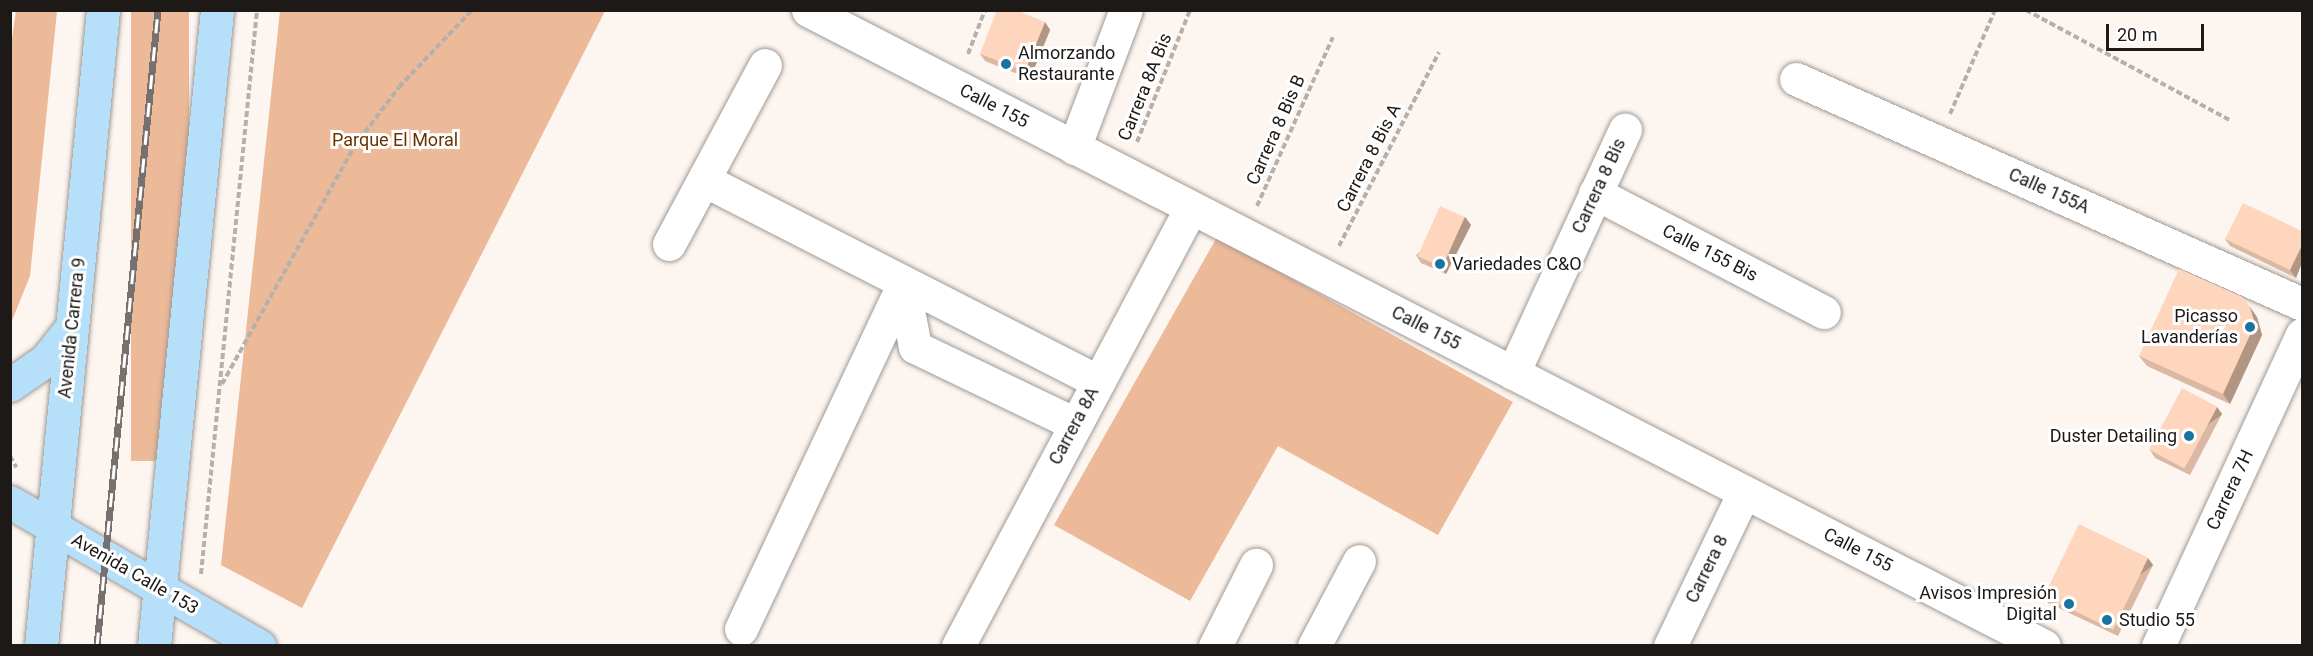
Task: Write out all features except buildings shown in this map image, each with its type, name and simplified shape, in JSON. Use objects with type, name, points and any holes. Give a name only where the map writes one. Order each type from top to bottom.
[{"type":"main road","name":"Avenida Carrera 9","points":[[42,634],[70,329],[103,10]]},
{"type":"main road","points":[[156,633],[217,10]]},
{"type":"main road","points":[[10,385],[46,360],[70,329]]},
{"type":"main road","name":"Avenida Calle 153","points":[[10,502],[51,541],[160,589],[259,645]]},
{"type":"street","name":"Calle 155","points":[[808,10],[2044,645]]},
{"type":"street","points":[[1074,148],[1126,10]]},
{"type":"street","points":[[669,244],[765,65]]},
{"type":"street","name":"Calle 155A","points":[[1796,79],[2302,304]]},
{"type":"street","name":"Carrera 8 Bis","points":[[1513,373],[1624,130]]},
{"type":"street","points":[[704,180],[1098,382]]},
{"type":"street","name":"Calle 155 Bis","points":[[1596,193],[1824,312]]},
{"type":"street","name":"Carrera 8A","points":[[958,645],[1191,208]]},
{"type":"street","points":[[903,284],[915,347],[1075,424]]},
{"type":"street","points":[[741,629],[903,284]]},
{"type":"street","name":"Carrera 7H","points":[[2158,645],[2302,335]]},
{"type":"street","name":"Carrera 8","points":[[1670,645],[1744,492]]},
{"type":"street","points":[[1314,645],[1359,561]]},
{"type":"street","points":[[1215,645],[1256,565]]},
{"type":"path","points":[[200,586],[257,10]]},
{"type":"path","points":[[220,387],[354,147],[399,87],[472,10]]},
{"type":"path","points":[[955,86],[985,10]]},
{"type":"path","name":"Carrera 8A Bis","points":[[1125,174],[1190,10]]},
{"type":"path","points":[[1938,142],[1995,10]]},
{"type":"path","points":[[2026,10],[2231,121]]},
{"type":"path","name":"Carrera 8 Bis B","points":[[1243,235],[1333,37]]},
{"type":"path","name":"Carrera 8 Bis A","points":[[1324,276],[1439,52]]},
{"type":"path","points":[[10,456],[16,467]]},
{"type":"green space","points":[[16,11],[57,11],[30,276],[11,323],[10,52]]},
{"type":"green space","points":[[131,11],[189,11],[189,461],[131,461]]},
{"type":"green space","name":"Parque El Moral","points":[[280,11],[605,11],[302,608],[221,565]]},
{"type":"green space","points":[[1217,237],[1513,402],[1438,535],[1278,446],[1190,601],[1054,525]]},
{"type":"railway","points":[[97,646],[158,10]]},
{"type":"place","name":"Almorzando Restaurante","points":[[1006,64]]},
{"type":"place","name":"Variedades C&O","points":[[1440,264]]},
{"type":"place","name":"Picasso Lavanderías","points":[[2250,327]]},
{"type":"place","name":"Duster Detailing","points":[[2189,436]]},
{"type":"place","name":"Avisos Impresión Digital","points":[[2069,604]]},
{"type":"place","name":"Studio 55","points":[[2107,620]]}]
